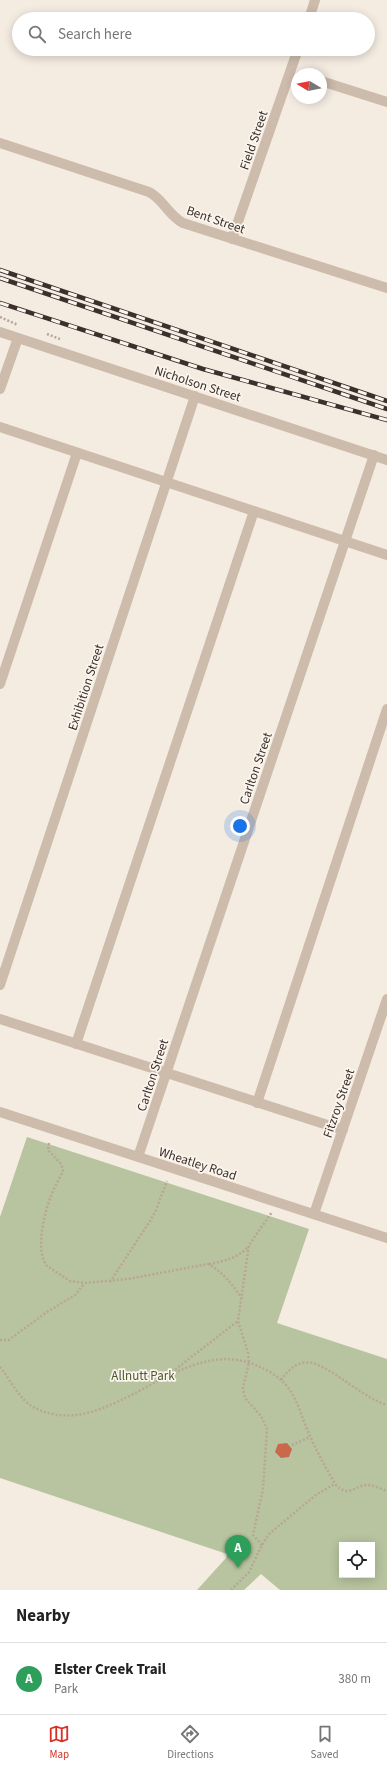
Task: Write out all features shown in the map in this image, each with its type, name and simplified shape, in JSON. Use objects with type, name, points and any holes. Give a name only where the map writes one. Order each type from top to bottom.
[{"type":"street","points":[[311,12],[315,0]]},
{"type":"street","name":"Field Street","points":[[295,68],[297,56]]},
{"type":"street","name":"Field Street","points":[[232,239],[291,81]]},
{"type":"street","points":[[327,83],[387,102]]},
{"type":"street","name":"Bent Street","points":[[0,143],[149,192],[159,198],[179,221],[387,288]]},
{"type":"street","name":"Nicholson Street","points":[[0,332],[387,460]]},
{"type":"street","points":[[0,389],[18,338]]},
{"type":"street","name":"Exhibition Street","points":[[0,985],[195,396]]},
{"type":"street","points":[[0,427],[387,555]]},
{"type":"street","points":[[0,684],[78,453]]},
{"type":"street","name":"Carlton Street","points":[[138,1157],[344,541],[374,456]]},
{"type":"street","points":[[76,1044],[254,511]]},
{"type":"street","points":[[257,1102],[387,709]]},
{"type":"street","name":"Fitzroy Street","points":[[314,1214],[372,1045],[384,1017],[387,999]]},
{"type":"street","points":[[0,1019],[343,1130]]},
{"type":"street","name":"Wheatley Road","points":[[0,1112],[387,1238]]},
{"type":"path","points":[[49,1143],[48,1150],[61,1164],[63,1170],[50,1196],[45,1214],[42,1235],[43,1259],[47,1266],[70,1281],[84,1283],[110,1282],[230,1260],[241,1253],[249,1245],[278,1203]]},
{"type":"path","points":[[110,1282],[150,1221],[156,1210],[167,1181]]},
{"type":"path","points":[[249,1245],[238,1321],[246,1343],[249,1362],[243,1388],[244,1394],[246,1399],[261,1416],[267,1429],[263,1489],[258,1519],[253,1530],[253,1535],[262,1545]]},
{"type":"path","points":[[208,1264],[219,1271],[227,1279],[242,1300]]},
{"type":"path","points":[[0,1340],[9,1340],[47,1312],[78,1292],[84,1283]]},
{"type":"path","points":[[170,1374],[210,1341],[238,1321]]},
{"type":"path","points":[[0,1367],[28,1404],[41,1410],[67,1416],[78,1415],[119,1401],[170,1374],[201,1362],[213,1360],[235,1360],[249,1362],[265,1369],[282,1380],[290,1389],[310,1437],[335,1484],[343,1490],[348,1491],[368,1485],[387,1491]]},
{"type":"path","points":[[282,1380],[292,1367],[307,1362],[313,1363],[349,1383],[372,1400],[387,1405]]},
{"type":"path","points":[[292,1445],[310,1437]]},
{"type":"path","points":[[231,1590],[249,1572],[269,1534],[317,1494],[335,1484]]},
{"type":"green space","name":"Allnutt Park","points":[[27,1137],[309,1229],[277,1323],[387,1359],[387,1590],[280,1590],[261,1574],[244,1590],[197,1590],[226,1558],[227,1554],[0,1478],[0,1217]]},
{"type":"building","points":[[287,1443],[292,1449],[289,1457],[281,1458],[275,1452],[278,1444]]},
{"type":"railway","points":[[0,270],[387,401]]},
{"type":"railway","points":[[0,278],[387,409]]},
{"type":"railway","points":[[0,303],[203,369],[387,420]]},
{"type":"place","name":"Elster Creek Trail","points":[[238,1568]]}]
